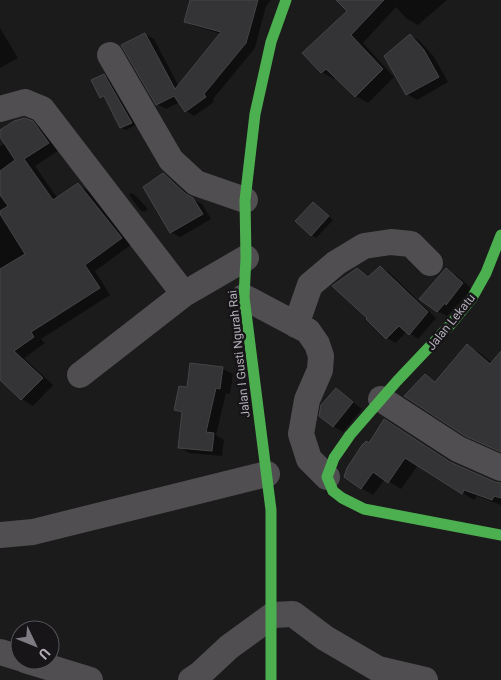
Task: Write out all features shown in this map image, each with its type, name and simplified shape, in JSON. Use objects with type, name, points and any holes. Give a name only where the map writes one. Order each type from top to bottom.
[{"type":"main road","name":"Jalan I Gusti Ngurah Rai","points":[[271,680],[271,510],[244,297],[246,258],[245,200],[255,114],[271,42],[286,0]]},
{"type":"main road","name":"Jalan Lekatu","points":[[326,477],[338,451],[381,399],[425,353],[472,298],[486,273],[501,235]]},
{"type":"main road","points":[[326,477],[333,491],[342,498],[364,509],[501,535]]},
{"type":"street","points":[[110,55],[171,160],[196,183],[245,200]]},
{"type":"street","points":[[0,109],[25,102],[42,109],[184,294]]},
{"type":"street","points":[[296,325],[310,285],[336,263],[364,246],[392,242],[411,244],[430,263]]},
{"type":"street","points":[[80,375],[184,294],[246,258]]},
{"type":"street","points":[[244,297],[308,331],[317,344],[320,356],[320,370],[307,400],[301,434],[309,459],[326,477]]},
{"type":"street","points":[[381,399],[458,449],[501,468]]},
{"type":"street","points":[[0,535],[33,532],[267,474]]},
{"type":"street","points":[[191,680],[229,647],[273,615],[293,614],[325,638],[378,669],[425,680]]},
{"type":"street","points":[[58,670],[90,680]]},
{"type":"building","points":[[190,0],[258,0],[246,43],[204,94],[206,97],[185,112],[174,96],[156,105],[121,45],[145,33],[175,89],[221,32],[184,22]]},
{"type":"building","points":[[336,0],[384,0],[351,35],[383,69],[355,97],[326,69],[321,73],[302,53],[347,11]]},
{"type":"building","points":[[410,34],[424,50],[439,77],[406,95],[384,56]]},
{"type":"building","points":[[104,74],[132,123],[120,128],[104,96],[100,98],[91,80]]},
{"type":"building","points":[[24,118],[33,121],[49,143],[24,159],[53,200],[78,183],[122,238],[85,265],[100,288],[31,332],[34,337],[14,351],[43,378],[21,400],[0,380],[0,269],[25,254],[0,214],[0,211],[8,206],[0,195],[0,171],[15,160],[0,137],[0,130],[14,121]]},
{"type":"building","points":[[163,173],[193,198],[203,214],[170,233],[143,187]]},
{"type":"building","points":[[313,202],[329,216],[311,236],[295,221]]},
{"type":"building","points":[[380,266],[428,312],[409,335],[399,326],[386,339],[367,318],[332,286],[357,268],[368,277]]},
{"type":"building","points":[[446,268],[463,283],[446,305],[445,303],[437,312],[419,299]]},
{"type":"building","points":[[467,344],[490,364],[501,351],[501,452],[465,436],[404,396],[425,374],[435,382]]},
{"type":"building","points":[[190,363],[223,367],[220,389],[216,388],[206,432],[214,433],[212,451],[178,448],[182,412],[174,410],[179,386],[187,387]]},
{"type":"building","points":[[336,388],[353,402],[333,427],[319,416],[321,405]]},
{"type":"building","points":[[384,419],[450,462],[501,483],[501,498],[494,496],[492,500],[464,490],[462,494],[405,458],[388,483],[373,472],[361,489],[344,477],[347,468],[362,445],[366,441],[369,443]]},
{"type":"traffic: fast","points":[[271,680],[271,510],[244,297],[246,258],[245,200],[255,114],[271,42],[286,0]]},
{"type":"traffic: fast","points":[[501,235],[486,273],[472,298],[451,324],[397,381],[350,435],[334,458],[327,477],[333,491],[342,498],[364,509],[501,535]]}]
